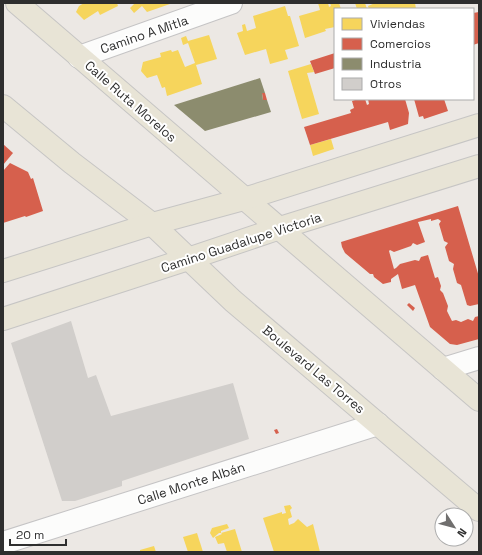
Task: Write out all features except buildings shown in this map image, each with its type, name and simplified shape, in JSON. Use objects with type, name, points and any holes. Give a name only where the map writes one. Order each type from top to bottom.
[{"type":"main road","name":"Calle Ruta Morelos","points":[[17,3],[244,199],[280,228]]},
{"type":"main road","points":[[3,106],[72,163],[152,224]]},
{"type":"main road","points":[[3,272],[152,224],[244,199],[479,125]]},
{"type":"main road","name":"Camino Guadalupe Victoria","points":[[3,320],[188,260],[280,228],[479,166]]},
{"type":"main road","name":"Boulevard Las Torres","points":[[152,224],[188,260],[233,301],[479,510]]},
{"type":"main road","points":[[280,228],[479,400]]},
{"type":"street","name":"Camino A Mitla","points":[[79,56],[231,3]]},
{"type":"street","points":[[443,369],[479,358]]},
{"type":"street","name":"Calle Monte Albán","points":[[3,543],[378,424]]}]
